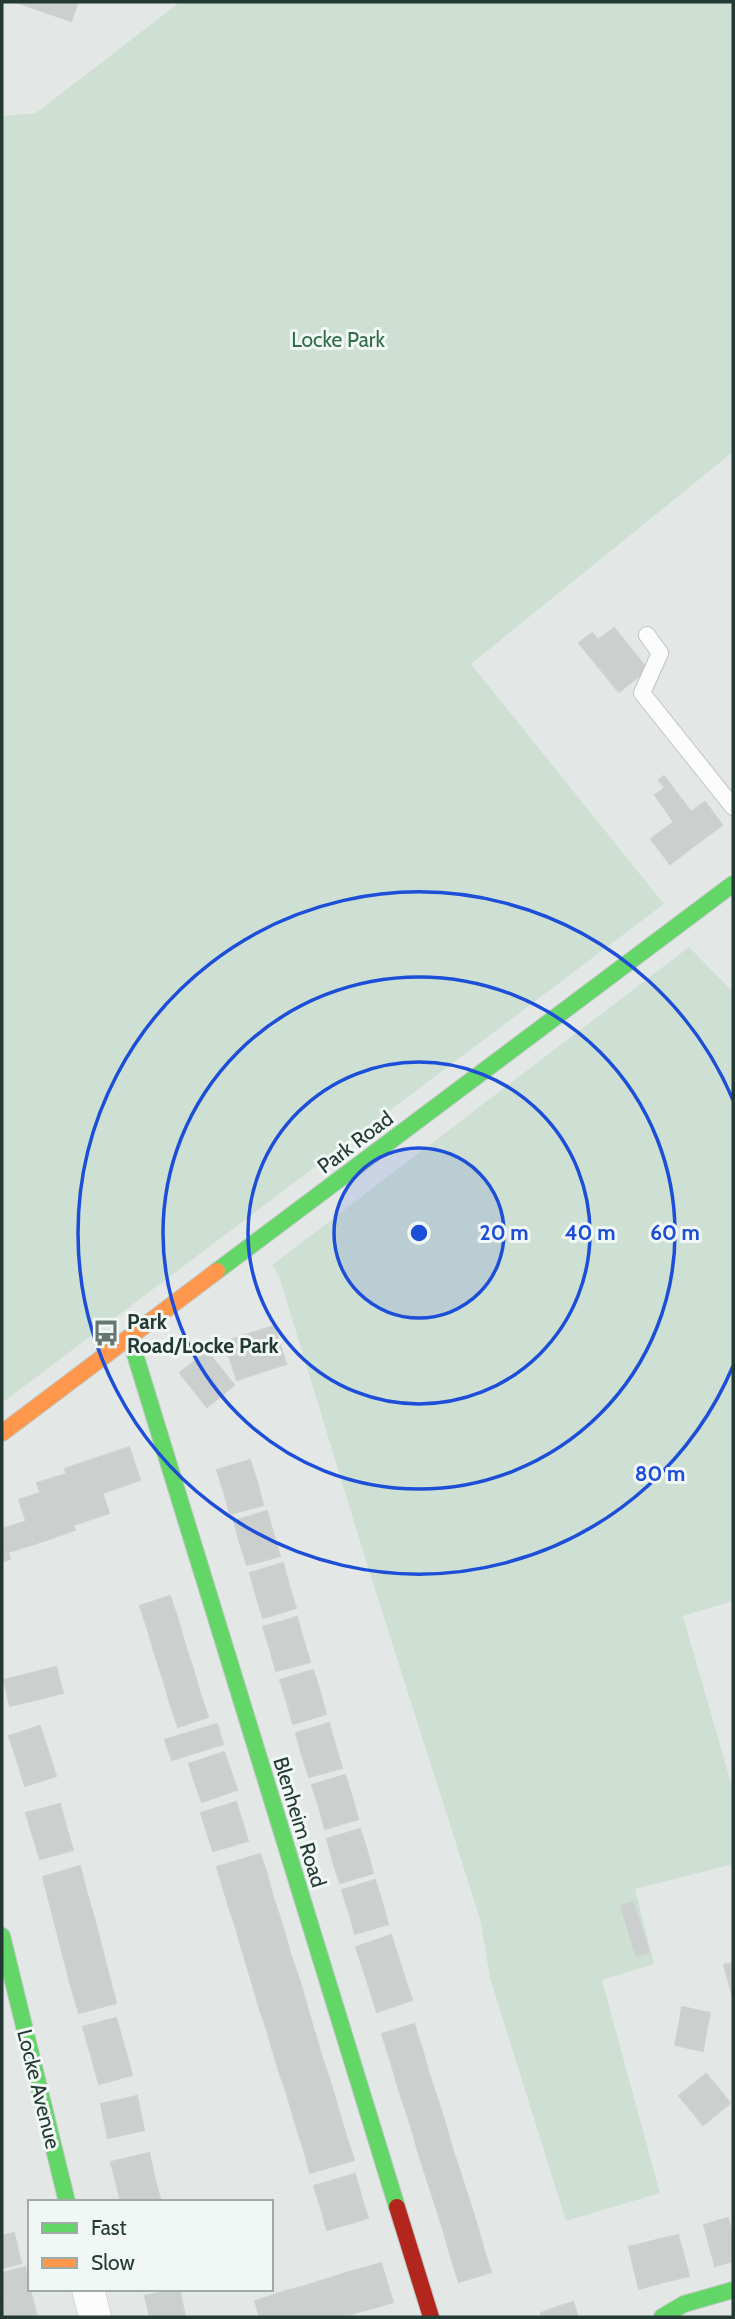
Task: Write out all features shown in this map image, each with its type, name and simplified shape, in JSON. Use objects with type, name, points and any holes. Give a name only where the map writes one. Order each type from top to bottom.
[{"type":"main road","name":"Park Road","points":[[2,1433],[733,884]]},
{"type":"main road","name":"Blenheim Road","points":[[130,1338],[431,2317]]},
{"type":"main road","name":"Locke Avenue","points":[[2,1936],[67,2200]]},
{"type":"main road","points":[[662,2317],[684,2304],[733,2290]]},
{"type":"street","points":[[88,2291],[94,2317]]},
{"type":"lane","points":[[647,635],[660,653],[642,693],[733,807]]},
{"type":"green space","name":"Locke Park","points":[[180,2],[733,2],[733,452],[471,664],[664,904],[2,1403],[2,116],[36,113]]},
{"type":"green space","points":[[689,947],[733,992],[733,1601],[683,1616],[733,1790],[733,1864],[635,1889],[654,1964],[602,1980],[660,2193],[566,2221],[490,1978],[480,1919],[279,1276],[272,1265]]},
{"type":"building","points":[[16,2],[78,2],[71,21]]},
{"type":"building","points":[[614,628],[647,669],[619,692],[579,643],[592,633],[598,640]]},
{"type":"building","points":[[664,776],[691,812],[705,802],[722,825],[699,842],[661,791],[665,788],[659,780]]},
{"type":"building","points":[[661,791],[699,842],[670,864],[651,839],[674,822],[655,795]]},
{"type":"building","points":[[274,1326],[286,1364],[261,1372],[249,1334]]},
{"type":"building","points":[[249,1334],[261,1372],[237,1380],[224,1342]]},
{"type":"building","points":[[207,1351],[234,1385],[207,1407],[180,1373]]},
{"type":"building","points":[[129,1447],[140,1480],[103,1493],[91,1460]]},
{"type":"building","points":[[91,1460],[109,1513],[82,1522],[65,1469]]},
{"type":"building","points":[[250,1460],[257,1482],[224,1492],[217,1470]]},
{"type":"building","points":[[67,1474],[82,1522],[73,1525],[75,1530],[55,1537],[37,1483]]},
{"type":"building","points":[[257,1482],[263,1505],[230,1514],[224,1492]]},
{"type":"building","points":[[40,1493],[55,1537],[34,1544],[19,1500]]},
{"type":"building","points":[[267,1511],[273,1533],[240,1543],[234,1521]]},
{"type":"building","points":[[27,1521],[34,1544],[8,1552],[10,1559],[2,1562],[2,1529]]},
{"type":"building","points":[[273,1533],[280,1556],[247,1565],[240,1543]]},
{"type":"building","points":[[283,1563],[289,1586],[256,1595],[250,1573]]},
{"type":"building","points":[[289,1586],[296,1608],[263,1618],[256,1595]]},
{"type":"building","points":[[170,1596],[178,1620],[148,1630],[140,1606]]},
{"type":"building","points":[[297,1617],[303,1639],[270,1649],[263,1627]]},
{"type":"building","points":[[178,1620],[185,1645],[155,1654],[148,1630]]},
{"type":"building","points":[[303,1639],[310,1662],[276,1671],[270,1649]]},
{"type":"building","points":[[185,1645],[193,1669],[163,1679],[155,1654]]},
{"type":"building","points":[[56,1667],[63,1693],[10,1706],[4,1680]]},
{"type":"building","points":[[193,1669],[200,1693],[170,1703],[163,1679]]},
{"type":"building","points":[[313,1670],[320,1692],[287,1702],[280,1680]]},
{"type":"building","points":[[320,1692],[326,1714],[293,1724],[287,1702]]},
{"type":"building","points":[[200,1693],[208,1717],[178,1727],[170,1703]]},
{"type":"building","points":[[329,1723],[335,1745],[302,1755],[296,1733]]},
{"type":"building","points":[[217,1724],[223,1744],[172,1760],[165,1740]]},
{"type":"building","points":[[40,1726],[48,1751],[17,1760],[9,1736]]},
{"type":"building","points":[[335,1745],[342,1768],[309,1777],[302,1755]]},
{"type":"building","points":[[48,1751],[56,1776],[25,1786],[17,1760]]},
{"type":"building","points":[[224,1752],[231,1772],[195,1783],[189,1764]]},
{"type":"building","points":[[231,1772],[237,1790],[202,1802],[195,1783]]},
{"type":"building","points":[[345,1775],[352,1797],[319,1807],[312,1785]]},
{"type":"building","points":[[352,1797],[358,1819],[325,1829],[319,1807]]},
{"type":"building","points":[[236,1802],[242,1821],[207,1832],[201,1813]]},
{"type":"building","points":[[60,1804],[66,1827],[33,1836],[26,1813]]},
{"type":"building","points":[[242,1821],[248,1841],[213,1851],[207,1832]]},
{"type":"building","points":[[66,1827],[73,1850],[40,1859],[33,1836]]},
{"type":"building","points":[[360,1829],[367,1851],[333,1861],[327,1839]]},
{"type":"building","points":[[367,1851],[373,1873],[340,1883],[333,1861]]},
{"type":"building","points":[[260,1854],[267,1874],[223,1887],[217,1867]]},
{"type":"building","points":[[80,1866],[87,1894],[50,1904],[43,1877]]},
{"type":"building","points":[[267,1874],[272,1894],[229,1907],[223,1887]]},
{"type":"building","points":[[375,1880],[382,1902],[349,1912],[342,1890]]},
{"type":"building","points":[[87,1894],[95,1921],[57,1931],[50,1904]]},
{"type":"building","points":[[272,1894],[279,1915],[236,1928],[229,1907]]},
{"type":"building","points":[[382,1902],[388,1924],[355,1934],[349,1912]]},
{"type":"building","points":[[633,1902],[649,1952],[636,1956],[621,1906]]},
{"type":"building","points":[[279,1915],[285,1935],[242,1949],[236,1928]]},
{"type":"building","points":[[95,1921],[102,1949],[64,1959],[57,1931]]},
{"type":"building","points":[[285,1935],[291,1956],[248,1969],[242,1949]]},
{"type":"building","points":[[391,1935],[398,1957],[363,1968],[356,1947]]},
{"type":"building","points":[[102,1949],[109,1976],[71,1986],[64,1959]]},
{"type":"building","points":[[291,1956],[298,1976],[254,1989],[248,1969]]},
{"type":"building","points":[[398,1957],[405,1979],[370,1990],[363,1968]]},
{"type":"building","points":[[733,1963],[733,1997],[724,1965]]},
{"type":"building","points":[[109,1976],[116,2003],[79,2013],[71,1986]]},
{"type":"building","points":[[298,1976],[304,1996],[260,2010],[254,1989]]},
{"type":"building","points":[[405,1979],[412,2000],[377,2012],[370,1990]]},
{"type":"building","points":[[304,1996],[310,2017],[267,2030],[260,2010]]},
{"type":"building","points":[[682,2007],[710,2013],[706,2032],[679,2026]]},
{"type":"building","points":[[310,2017],[316,2037],[273,2051],[267,2030]]},
{"type":"building","points":[[116,2018],[124,2046],[91,2055],[83,2027]]},
{"type":"building","points":[[414,2024],[422,2049],[390,2059],[382,2034]]},
{"type":"building","points":[[679,2026],[706,2032],[703,2051],[675,2045]]},
{"type":"building","points":[[316,2037],[322,2058],[279,2071],[273,2051]]},
{"type":"building","points":[[124,2046],[132,2075],[99,2084],[91,2055]]},
{"type":"building","points":[[422,2049],[429,2074],[397,2083],[390,2059]]},
{"type":"building","points":[[322,2058],[329,2078],[286,2091],[279,2071]]},
{"type":"building","points":[[429,2074],[437,2098],[405,2108],[397,2083]]},
{"type":"building","points":[[706,2074],[718,2088],[691,2110],[679,2096]]},
{"type":"building","points":[[329,2078],[335,2098],[292,2111],[286,2091]]},
{"type":"building","points":[[718,2088],[730,2103],[703,2125],[691,2110]]},
{"type":"building","points":[[137,2096],[144,2130],[108,2138],[101,2104]]},
{"type":"building","points":[[335,2098],[341,2119],[298,2132],[292,2111]]},
{"type":"building","points":[[437,2098],[445,2123],[413,2133],[405,2108]]},
{"type":"building","points":[[341,2119],[347,2139],[305,2153],[298,2132]]},
{"type":"building","points":[[445,2123],[452,2148],[420,2158],[413,2133]]},
{"type":"building","points":[[347,2139],[354,2160],[310,2173],[305,2153]]},
{"type":"building","points":[[452,2148],[460,2172],[428,2182],[420,2158]]},
{"type":"building","points":[[149,2153],[155,2180],[118,2190],[111,2162]]},
{"type":"building","points":[[460,2172],[468,2197],[436,2207],[428,2182]]},
{"type":"building","points":[[355,2174],[361,2196],[321,2208],[314,2186]]},
{"type":"building","points":[[155,2180],[160,2200],[120,2200],[118,2190]]},
{"type":"building","points":[[361,2196],[368,2218],[327,2230],[321,2208]]},
{"type":"building","points":[[468,2197],[476,2222],[444,2232],[436,2207]]},
{"type":"building","points":[[728,2218],[733,2237],[733,2261],[715,2266],[704,2225]]},
{"type":"building","points":[[476,2222],[483,2247],[451,2257],[444,2232]]},
{"type":"building","points":[[14,2233],[21,2263],[2,2268],[2,2236]]},
{"type":"building","points":[[678,2235],[689,2276],[664,2282],[653,2241]]},
{"type":"building","points":[[653,2241],[664,2282],[639,2289],[629,2247]]},
{"type":"building","points":[[483,2247],[491,2272],[459,2282],[451,2257]]},
{"type":"building","points":[[381,2263],[393,2302],[377,2307],[365,2268]]},
{"type":"building","points":[[25,2267],[28,2291],[31,2294],[2,2302],[2,2273]]},
{"type":"building","points":[[365,2268],[377,2307],[361,2311],[349,2272]]},
{"type":"building","points":[[349,2272],[361,2311],[345,2316],[334,2277]]},
{"type":"building","points":[[334,2277],[345,2316],[342,2317],[329,2317],[318,2282]]},
{"type":"building","points":[[318,2282],[329,2317],[311,2317],[302,2287]]},
{"type":"building","points":[[302,2287],[311,2317],[294,2317],[286,2291]]},
{"type":"building","points":[[179,2291],[185,2316],[150,2317],[145,2296]]},
{"type":"building","points":[[286,2291],[294,2317],[277,2317],[271,2296]]},
{"type":"building","points":[[31,2294],[37,2317],[2,2317],[2,2302]]},
{"type":"building","points":[[271,2296],[277,2317],[260,2317],[255,2301]]},
{"type":"building","points":[[573,2302],[578,2317],[560,2317],[557,2307]]},
{"type":"building","points":[[557,2307],[560,2317],[542,2317],[541,2313]]},
{"type":"traffic: fast","points":[[217,1271],[733,884]]},
{"type":"traffic: fast","points":[[130,1338],[397,2207]]},
{"type":"traffic: fast","points":[[2,1936],[67,2200]]},
{"type":"traffic: fast","points":[[662,2317],[684,2304],[733,2290]]},
{"type":"traffic: slow","points":[[2,1433],[217,1271]]},
{"type":"traffic: jam","points":[[397,2207],[431,2317]]},
{"type":"place","name":"Park Road/Locke Park","points":[[106,1333]]}]
